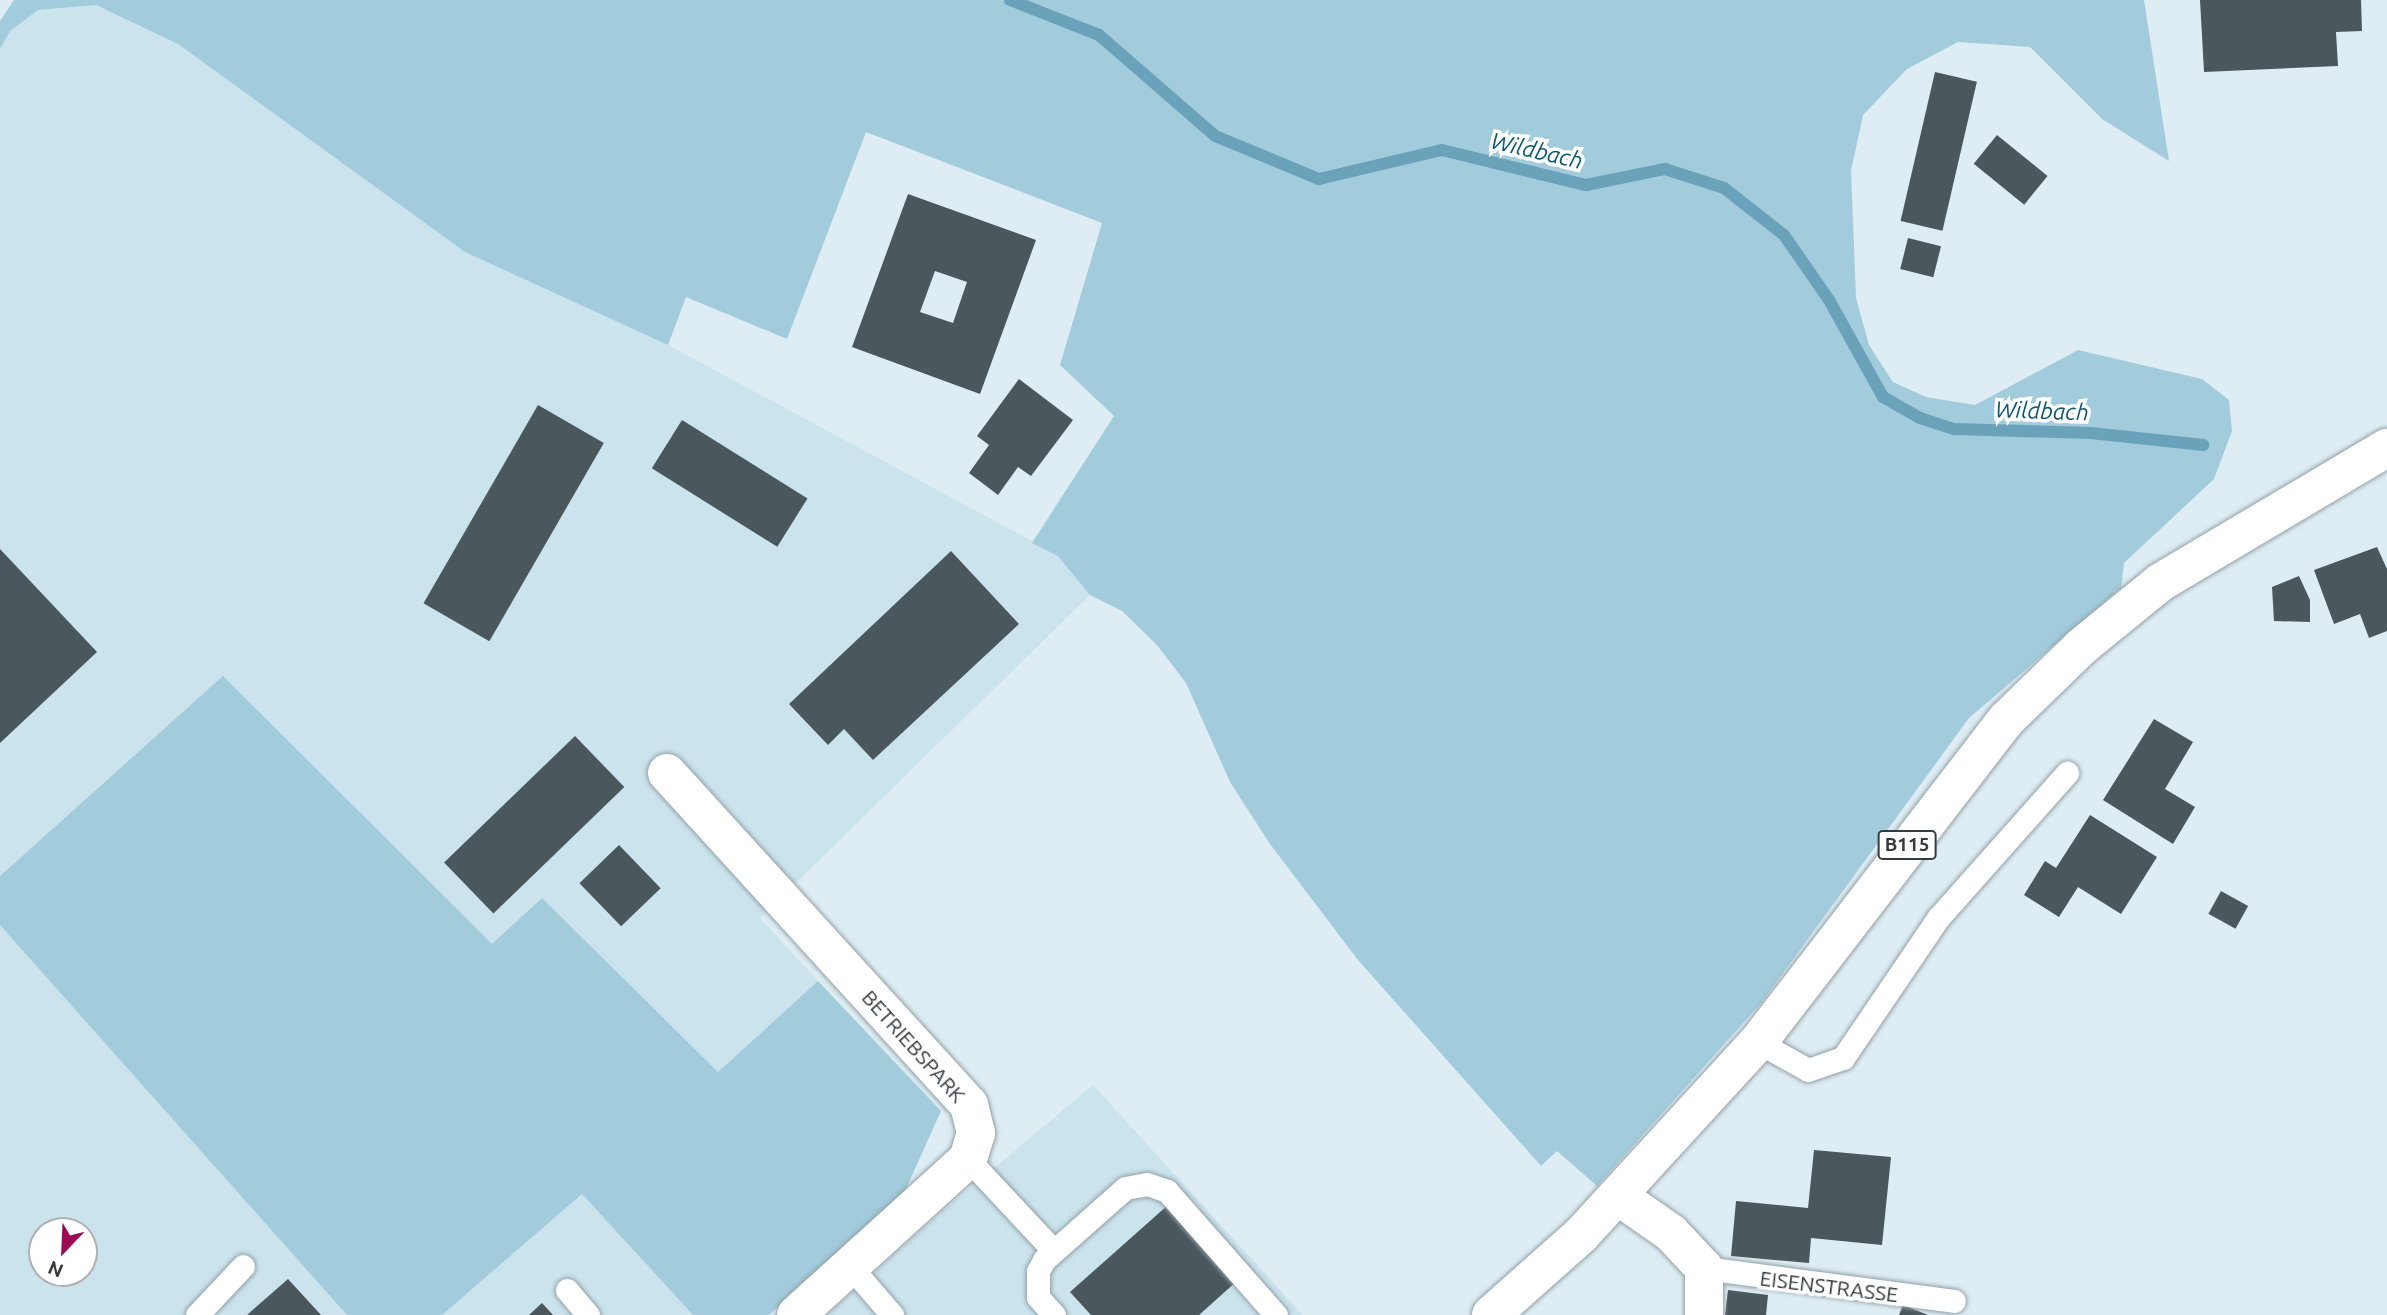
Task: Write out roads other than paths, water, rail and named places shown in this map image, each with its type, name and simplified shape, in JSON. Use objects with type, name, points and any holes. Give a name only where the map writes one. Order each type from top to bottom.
[{"type":"main road","name":"B115","points":[[1491,1315],[1618,1196],[1758,1042],[2006,720],[2081,648],[2161,582],[2387,448]]},
{"type":"main road","name":"BETRIEBSPARK","points":[[667,773],[968,1105],[976,1133],[968,1159]]},
{"type":"main road","points":[[796,1315],[968,1159]]},
{"type":"main road","points":[[1618,1196],[1671,1233],[1704,1268],[1704,1315]]},
{"type":"lane","points":[[1758,1042],[1808,1070],[1843,1058],[1939,917],[2067,773]]},
{"type":"lane","points":[[968,1159],[1053,1250]]},
{"type":"lane","points":[[1054,1315],[1038,1297],[1036,1285],[1038,1271],[1053,1250],[1125,1188],[1159,1187],[1276,1315]]},
{"type":"lane","points":[[197,1315],[243,1266]]},
{"type":"lane","points":[[850,1266],[892,1315]]},
{"type":"lane","name":"EISENSTRASSE","points":[[1704,1268],[1954,1301]]},
{"type":"lane","points":[[567,1290],[588,1315]]},
{"type":"waterway","name":"Wildbach","points":[[1010,0],[1099,35],[1215,136],[1319,179],[1442,150],[1586,185],[1665,169],[1724,188],[1784,235],[1829,300],[1883,397],[1920,418],[1954,429],[2091,433],[2203,445]]}]
